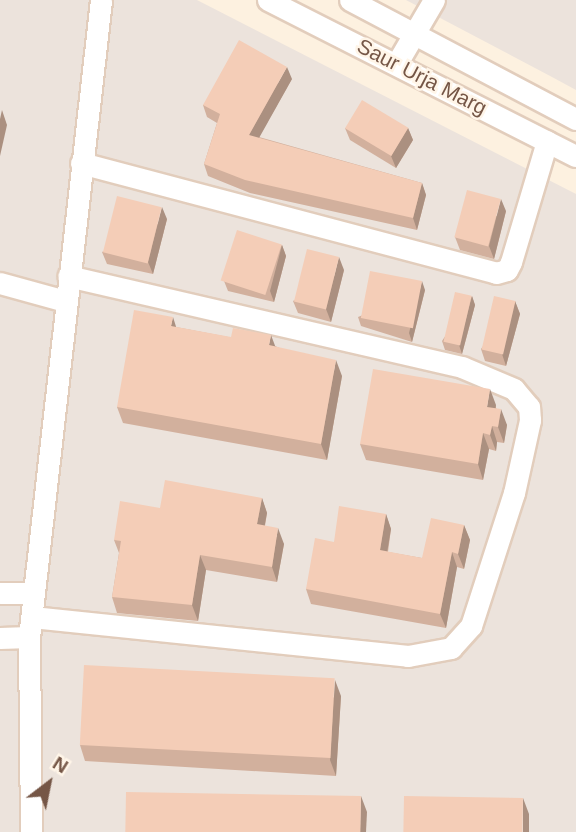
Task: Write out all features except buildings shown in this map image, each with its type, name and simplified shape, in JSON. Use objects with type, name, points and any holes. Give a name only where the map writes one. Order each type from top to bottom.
[{"type":"street","points":[[31,832],[31,627],[65,301],[101,0]]},
{"type":"street","name":"Saur Urja Marg","points":[[268,0],[576,156]]},
{"type":"street","name":"Saur Urja Marg","points":[[350,0],[576,119]]},
{"type":"street","points":[[397,63],[433,0]]},
{"type":"street","points":[[81,163],[496,273],[507,270],[511,262],[547,141]]},
{"type":"street","points":[[0,638],[31,627],[408,656],[451,648],[471,626],[514,493],[530,420],[522,395],[471,370],[68,275]]},
{"type":"street","points":[[0,283],[65,301]]},
{"type":"street","points":[[0,593],[34,593]]},
{"type":"shaded area","points":[[0,0],[197,0],[576,194],[576,832],[0,832]]},
{"type":"shaded area","points":[[406,0],[576,0],[576,90],[552,77]]}]
